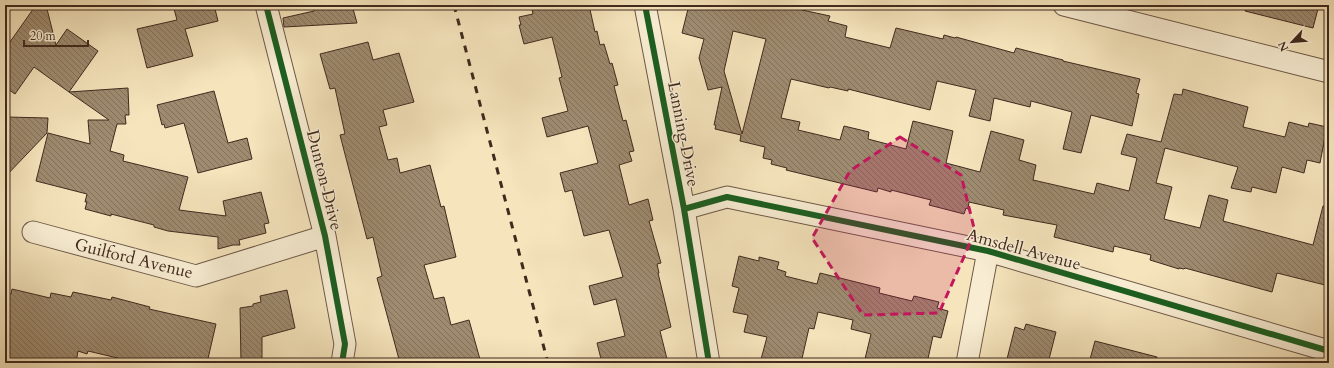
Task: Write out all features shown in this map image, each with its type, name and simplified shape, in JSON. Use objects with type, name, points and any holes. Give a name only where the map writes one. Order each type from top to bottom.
[{"type":"street","name":"Dunton Drive","points":[[266,5],[326,236],[345,344],[342,363]]},
{"type":"street","name":"Lanning Drive","points":[[645,5],[684,209],[709,363]]},
{"type":"street","points":[[1064,5],[1329,72]]},
{"type":"street","name":"Amsdell Avenue","points":[[684,209],[727,198],[988,251],[1329,351]]},
{"type":"street","name":"Guilford Avenue","points":[[33,232],[196,276],[326,236]]},
{"type":"street","points":[[967,363],[988,251]]},
{"type":"highlighted area","points":[[900,137],[961,175],[975,232],[939,313],[863,315],[812,238],[850,171]]},
{"type":"building","points":[[36,5],[46,5],[56,45],[67,29],[98,51],[69,92],[34,67],[15,94],[5,87],[5,49]]},
{"type":"building","points":[[173,5],[214,5],[218,21],[185,29],[193,56],[147,68],[137,29],[177,20]]},
{"type":"building","points":[[313,5],[352,5],[357,23],[284,27],[283,18],[314,11]]},
{"type":"building","points":[[531,5],[589,5],[595,32],[597,31],[600,45],[604,44],[610,64],[612,63],[618,85],[614,86],[623,121],[626,120],[634,151],[629,152],[632,161],[619,165],[629,205],[648,199],[653,220],[649,221],[661,263],[657,264],[658,273],[671,327],[660,331],[668,363],[602,363],[597,343],[625,336],[616,299],[594,305],[589,286],[623,277],[609,230],[584,236],[572,190],[565,192],[560,173],[598,163],[588,126],[547,137],[542,118],[568,111],[559,78],[562,77],[552,37],[524,44],[519,25],[521,25],[519,17],[533,14]]},
{"type":"building","points":[[689,5],[779,5],[830,16],[828,21],[847,26],[845,37],[890,48],[896,28],[943,39],[944,35],[956,37],[1014,53],[1016,48],[1063,61],[1140,79],[1136,93],[1139,94],[1132,126],[1091,115],[1081,153],[1063,149],[1072,112],[1031,101],[1030,107],[994,98],[990,121],[969,116],[976,90],[937,81],[930,110],[848,89],[848,91],[829,88],[791,79],[781,118],[800,122],[798,130],[840,140],[844,126],[869,132],[868,139],[906,149],[913,121],[953,131],[946,163],[980,172],[991,131],[1024,140],[1019,160],[1036,165],[1033,180],[1094,194],[1097,183],[1129,191],[1137,158],[1121,154],[1127,134],[1161,142],[1174,94],[1182,95],[1183,89],[1248,107],[1243,127],[1285,137],[1289,122],[1308,127],[1309,123],[1327,127],[1320,163],[1307,160],[1304,173],[1282,167],[1276,193],[1252,187],[1251,192],[1231,188],[1238,167],[1165,148],[1156,183],[1172,187],[1164,219],[1200,228],[1209,195],[1228,200],[1223,221],[1313,245],[1323,206],[1329,206],[1329,286],[1277,273],[1272,292],[1185,268],[1179,269],[1150,260],[1151,255],[1114,246],[1113,252],[1054,237],[1057,225],[1003,215],[1004,210],[969,202],[968,209],[966,208],[964,214],[929,205],[931,200],[891,190],[891,192],[878,188],[877,192],[786,170],[787,168],[771,164],[772,160],[763,158],[765,147],[740,141],[741,135],[715,129],[716,125],[714,125],[722,87],[708,90],[699,58],[704,39],[682,33]],"holes":[[[733,31],[766,39],[742,134],[724,71]]]},
{"type":"building","points":[[1246,5],[1319,5],[1313,28],[1245,11]]},
{"type":"building","points":[[368,42],[373,60],[399,53],[414,102],[383,110],[387,125],[379,127],[388,160],[397,158],[400,173],[430,165],[441,207],[444,206],[456,257],[424,265],[434,299],[444,297],[451,325],[469,320],[481,363],[400,363],[377,278],[382,276],[373,237],[367,239],[340,135],[345,134],[335,88],[330,89],[320,54]]},
{"type":"building","points":[[128,88],[129,115],[125,115],[126,124],[117,124],[110,151],[124,155],[123,161],[188,177],[179,210],[226,216],[223,201],[261,192],[269,223],[264,224],[266,233],[239,240],[240,245],[233,245],[218,249],[218,237],[168,231],[154,227],[154,225],[85,209],[87,194],[36,181],[48,133],[90,144],[88,120],[109,120],[69,92]]},
{"type":"building","points":[[214,91],[228,143],[247,138],[252,159],[198,173],[184,123],[165,128],[164,124],[162,125],[157,105]]},
{"type":"building","points":[[6,117],[48,118],[47,133],[5,177]]},
{"type":"building","points":[[739,256],[759,261],[759,257],[779,262],[777,269],[786,272],[785,276],[817,284],[820,273],[880,288],[879,293],[912,301],[914,296],[939,302],[937,308],[948,311],[941,338],[933,336],[927,363],[864,363],[871,334],[851,329],[853,320],[818,312],[814,329],[809,328],[801,363],[760,363],[767,337],[744,332],[748,315],[733,312],[739,288],[732,286]]},
{"type":"building","points":[[12,289],[50,298],[51,293],[71,297],[73,292],[111,300],[112,297],[150,307],[149,309],[216,324],[207,363],[125,363],[126,360],[88,351],[87,354],[78,351],[76,363],[5,363],[5,310],[9,294],[11,294]]},
{"type":"building","points":[[287,290],[295,328],[262,337],[262,363],[241,363],[240,308],[253,306],[253,304],[261,302],[260,296]]},
{"type":"building","points":[[1026,324],[1056,332],[1048,363],[1006,363],[1015,327],[1024,330]]},
{"type":"building","points":[[1095,341],[1157,357],[1156,363],[1089,363]]},
{"type":"railway","points":[[454,5],[548,363]]},
{"type":"cycle path","points":[[266,5],[325,236],[345,344],[342,363]]},
{"type":"cycle path","points":[[645,5],[684,209],[709,363]]},
{"type":"cycle path","points":[[684,209],[727,197],[988,251],[1329,351]]}]
